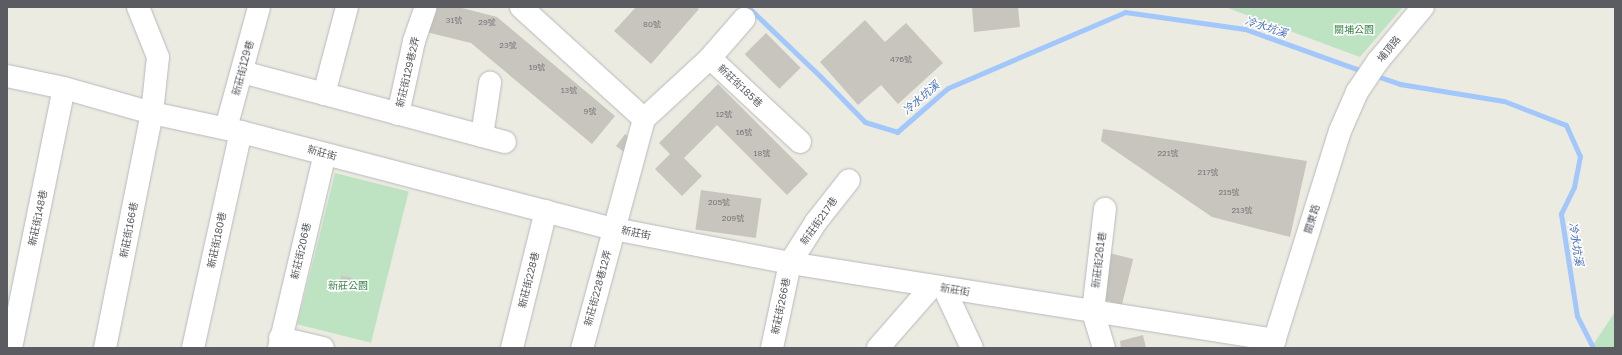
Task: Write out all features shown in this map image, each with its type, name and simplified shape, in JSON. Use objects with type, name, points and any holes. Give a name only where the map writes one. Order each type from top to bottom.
[{"type":"street","name":"新莊街166巷","points":[[105,348],[152,112],[158,57],[138,7]]},
{"type":"street","name":"新莊街129巷","points":[[234,130],[242,72],[259,7]]},
{"type":"street","points":[[324,94],[347,7]]},
{"type":"street","name":"新莊街129巷2弄","points":[[398,114],[414,41],[426,7]]},
{"type":"street","points":[[521,7],[644,119],[614,228]]},
{"type":"street","name":"埔頂路","points":[[1357,92],[1378,61],[1423,7]]},
{"type":"street","points":[[710,58],[744,19]]},
{"type":"street","name":"新莊街185巷","points":[[644,119],[710,58],[800,142]]},
{"type":"street","name":"新莊街129巷2弄","points":[[242,72],[504,142]]},
{"type":"street","name":"新莊街","points":[[7,76],[64,88],[152,112],[234,130],[614,228],[790,264],[1093,312],[1273,344]]},
{"type":"street","points":[[482,136],[490,82]]},
{"type":"street","name":"新莊街148巷","points":[[11,348],[64,88]]},
{"type":"street","name":"關東路","points":[[1273,344],[1340,130],[1357,92]]},
{"type":"street","name":"新莊街180巷","points":[[193,348],[234,130]]},
{"type":"street","name":"新莊街206巷","points":[[280,343],[325,154]]},
{"type":"street","name":"新莊街217巷","points":[[790,264],[816,222],[849,180]]},
{"type":"street","name":"新莊街261巷","points":[[1093,312],[1105,208]]},
{"type":"street","name":"新莊街228巷","points":[[512,348],[546,211]]},
{"type":"street","name":"新莊街228巷12弄","points":[[582,348],[614,228]]},
{"type":"street","name":"新莊街266巷","points":[[772,348],[790,264]]},
{"type":"street","points":[[878,348],[938,287],[972,348]]},
{"type":"street","points":[[1093,312],[1104,348]]},
{"type":"street","points":[[280,343],[323,348]]},
{"type":"green space","name":"關埔公園","points":[[1225,7],[1403,7],[1360,57]]},
{"type":"green space","name":"新莊公園","points":[[335,173],[409,191],[371,343],[297,324]]},
{"type":"green space","points":[[1615,312],[1615,348],[1591,348]]},
{"type":"building","points":[[425,7],[458,7],[497,17],[615,116],[592,144],[471,43],[418,30]]},
{"type":"building","points":[[636,7],[696,7],[699,9],[651,64],[614,31]]},
{"type":"building","points":[[972,7],[1018,7],[1020,27],[974,32]]},
{"type":"building","points":[[865,20],[885,42],[906,23],[943,63],[898,104],[881,85],[858,105],[820,62]]},
{"type":"building","points":[[766,33],[801,68],[779,89],[745,54]]},
{"type":"building","points":[[718,84],[808,174],[787,195],[717,125],[684,158],[702,176],[682,196],[655,169],[670,154],[659,143]]},
{"type":"building","points":[[1103,129],[1307,161],[1290,237],[1212,217],[1101,141]]},
{"type":"building","points":[[625,134],[633,140],[624,152],[616,146]]},
{"type":"building","points":[[701,190],[761,198],[756,238],[695,230]]},
{"type":"building","points":[[1109,253],[1133,259],[1122,305],[1098,299]]},
{"type":"building","points":[[341,276],[353,278],[350,290],[339,287]]},
{"type":"building","points":[[1143,335],[1146,348],[1121,348],[1120,341]]},
{"type":"waterway","name":"冷水坑溪","points":[[748,7],[820,76],[865,122],[897,132],[948,88],[1125,12],[1245,29],[1365,72]]},
{"type":"waterway","name":"冷水坑溪","points":[[1374,75],[1400,84],[1504,101],[1566,125],[1580,156],[1574,187],[1561,214],[1577,316],[1593,348]]}]
